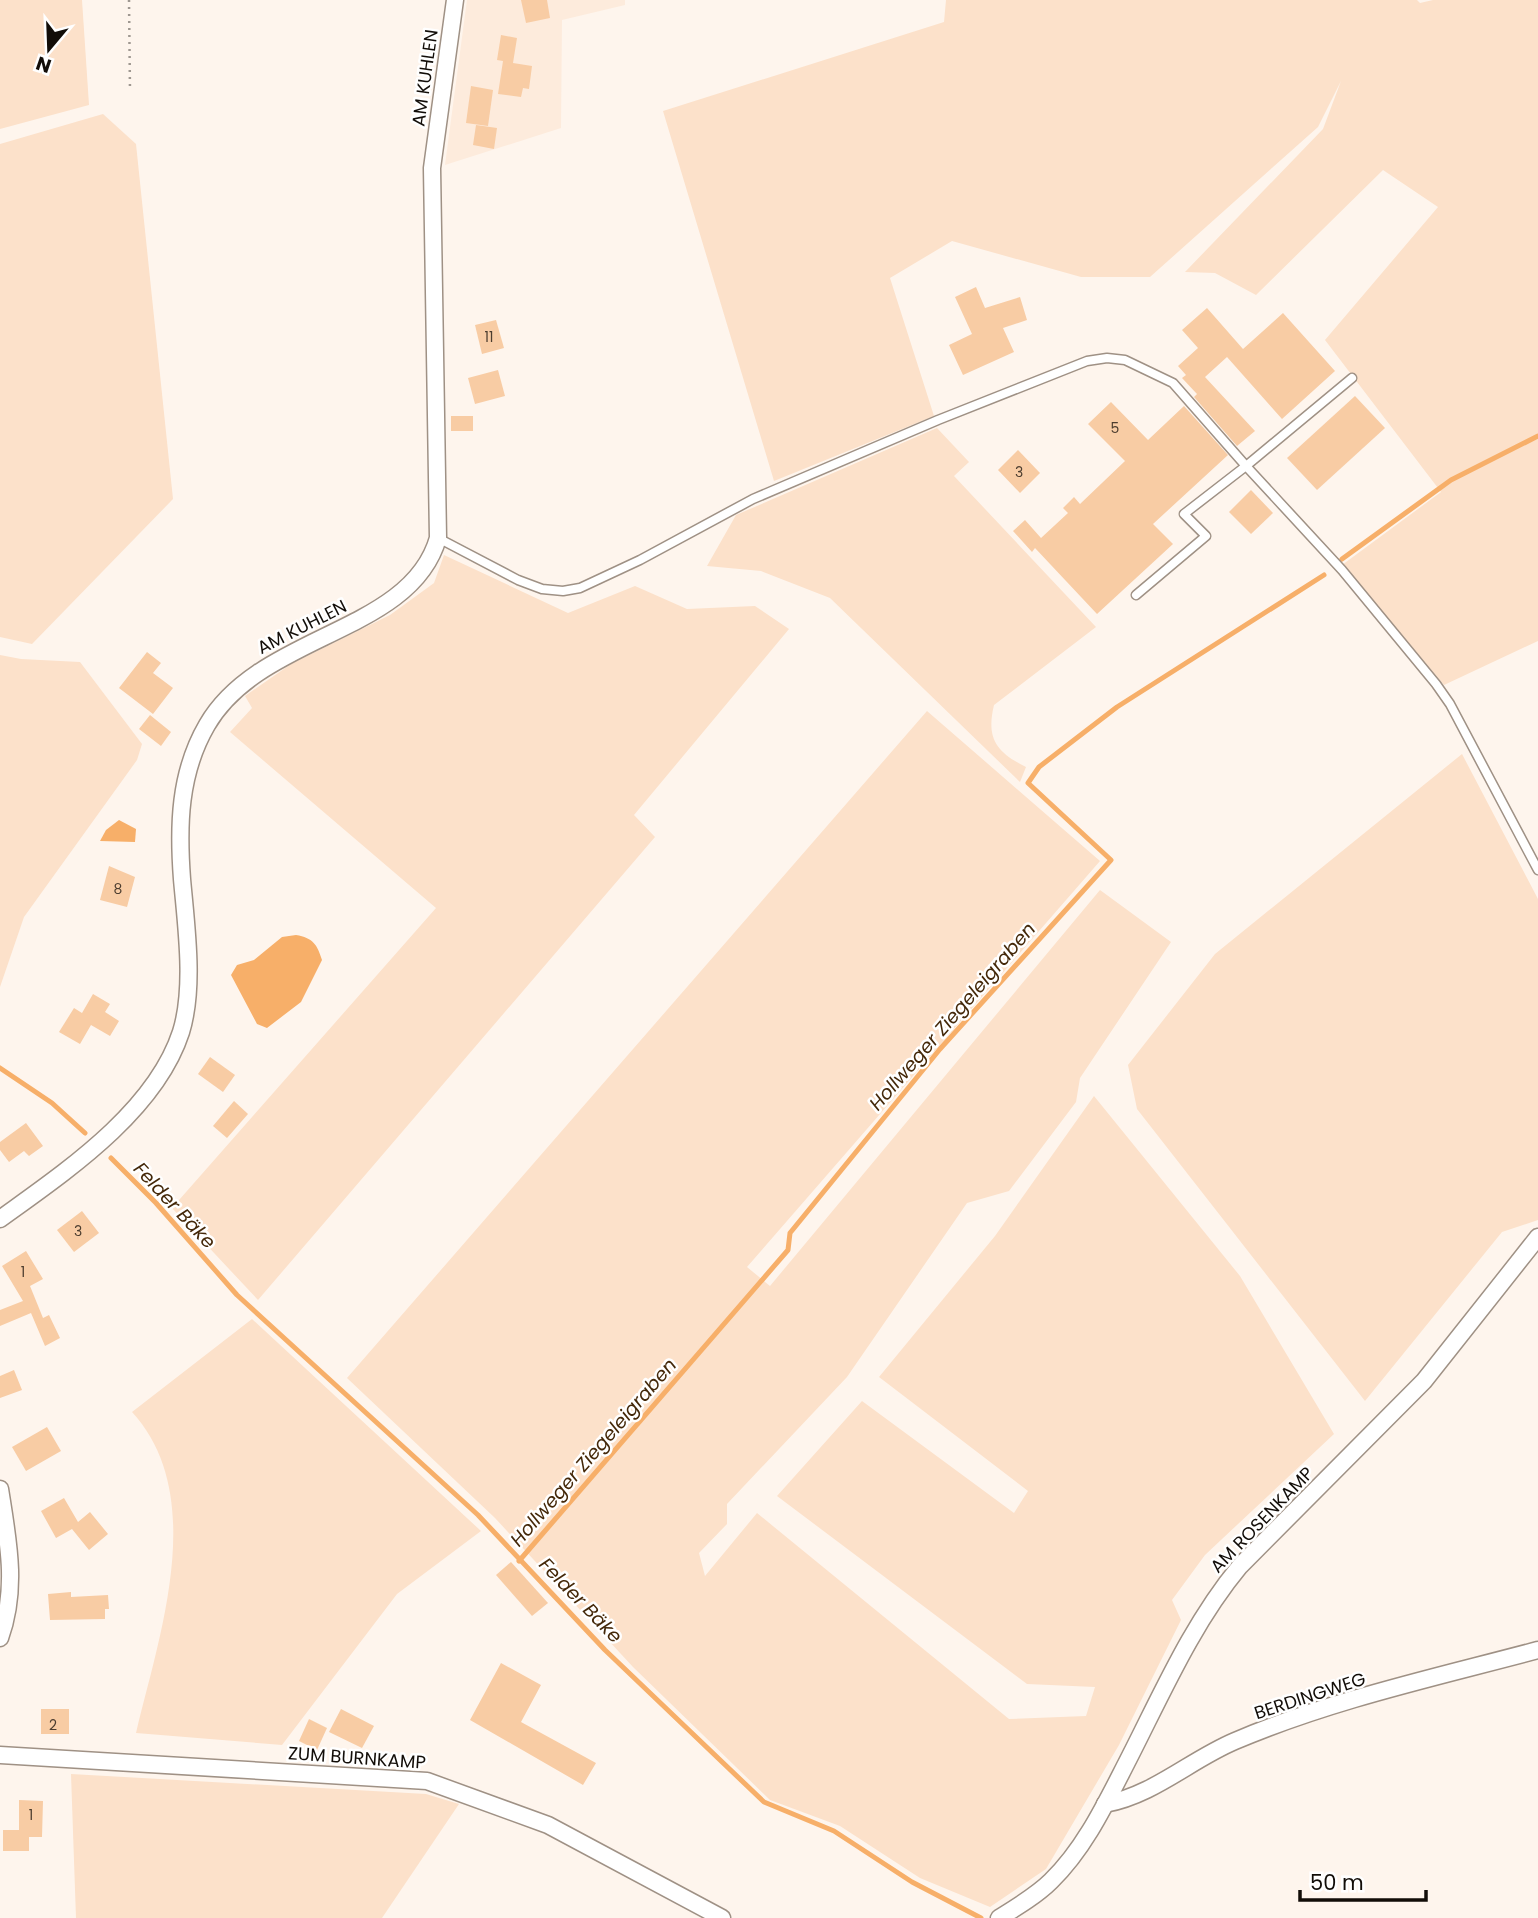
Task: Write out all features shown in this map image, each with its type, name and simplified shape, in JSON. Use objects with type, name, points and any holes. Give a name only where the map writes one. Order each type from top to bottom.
[{"type":"street","name":"AM KUHLEN","points":[[0,1219],[105,1139],[145,1093],[181,1030],[188,956],[179,834],[181,803],[195,752],[223,699],[262,669],[400,595],[432,560],[438,538],[432,167],[454,0]]},
{"type":"street","name":"AM ROSENKAMP","points":[[999,1918],[1051,1881],[1077,1849],[1105,1804],[1194,1632],[1218,1593],[1240,1566],[1424,1381],[1538,1237]]},
{"type":"street","points":[[0,1489],[12,1580],[7,1618],[0,1638]]},
{"type":"street","name":"BERDINGWEG","points":[[1105,1804],[1130,1800],[1233,1742],[1262,1731],[1432,1678],[1538,1650]]},
{"type":"street","name":"ZUM BURNKAMP","points":[[0,1755],[427,1781],[548,1825],[722,1918]]},
{"type":"lane","points":[[438,538],[542,589],[563,592],[580,588],[640,560],[753,499],[938,420],[1087,361],[1107,358],[1125,360],[1172,383],[1342,570],[1436,684],[1450,704],[1538,870]]},
{"type":"lane","points":[[1136,595],[1206,536],[1184,514],[1352,378]]},
{"type":"path","points":[[129,0],[130,91]]},
{"type":"shaded area","points":[[0,0],[82,0],[89,105],[0,129]]},
{"type":"shaded area","points":[[467,0],[625,0],[625,5],[562,20],[561,128],[445,165]]},
{"type":"shaded area","points":[[946,0],[1417,0],[1420,3],[1433,0],[1538,0],[1538,641],[1444,685],[1342,565],[1441,492],[1325,340],[1438,207],[1383,170],[1256,295],[1215,273],[1185,272],[1323,129],[1341,81],[1318,127],[1150,277],[1081,277],[952,241],[890,278],[934,416],[774,481],[663,111],[944,22]]},
{"type":"shaded area","points":[[103,114],[136,144],[173,499],[32,644],[0,637],[0,144]]},
{"type":"shaded area","points":[[937,428],[969,462],[954,476],[1096,627],[994,705],[991,726],[993,735],[1007,756],[1026,767],[1020,782],[830,598],[761,571],[707,566],[736,515]]},
{"type":"shaded area","points":[[444,555],[568,613],[635,586],[687,609],[755,606],[789,629],[634,815],[655,837],[258,1300],[172,1208],[436,908],[230,732],[252,708],[245,696],[291,664],[390,615],[434,583]]},
{"type":"shaded area","points":[[0,655],[21,659],[80,662],[142,744],[137,760],[24,917],[0,987]]},
{"type":"shaded area","points":[[927,711],[1100,861],[747,1267],[770,1286],[1100,890],[1171,942],[1080,1078],[1076,1102],[1009,1191],[967,1203],[847,1377],[727,1504],[727,1524],[699,1553],[705,1576],[757,1513],[1009,1719],[1086,1716],[1095,1687],[1027,1684],[777,1496],[862,1401],[1014,1513],[1028,1491],[879,1377],[995,1236],[1094,1096],[1240,1276],[1334,1434],[1205,1555],[1172,1600],[1181,1620],[1119,1745],[1046,1869],[990,1907],[920,1878],[840,1826],[770,1800],[633,1667],[495,1518],[347,1378]]},
{"type":"shaded area","points":[[1462,754],[1538,899],[1538,1220],[1502,1232],[1365,1401],[1137,1109],[1128,1065],[1215,954]]},
{"type":"shaded area","points":[[119,820],[136,829],[135,842],[100,841],[106,830]]},
{"type":"shaded area","points":[[296,935],[314,943],[322,960],[301,1002],[267,1028],[257,1024],[231,975],[237,965],[254,960],[282,937]]},
{"type":"shaded area","points":[[252,1319],[481,1531],[397,1594],[282,1745],[136,1733],[165,1611],[172,1568],[173,1525],[168,1484],[155,1446],[132,1412]]},
{"type":"shaded area","points":[[71,1774],[426,1794],[459,1804],[382,1918],[76,1918]]},
{"type":"building","points":[[521,0],[547,0],[550,18],[526,23]]},
{"type":"building","points":[[501,35],[517,38],[513,63],[532,66],[529,89],[523,88],[521,97],[498,94],[503,61],[497,60]]},
{"type":"building","points":[[471,86],[493,90],[488,126],[466,123]]},
{"type":"building","points":[[476,125],[497,128],[494,149],[473,145]]},
{"type":"building","points":[[976,287],[985,308],[1020,297],[1027,320],[1003,328],[1014,352],[963,375],[949,345],[972,334],[955,297]]},
{"type":"building","points":[[1207,308],[1243,349],[1283,313],[1335,371],[1282,419],[1227,357],[1205,377],[1255,431],[1237,446],[1194,397],[1197,394],[1182,378],[1186,375],[1178,366],[1198,348],[1182,330]]},
{"type":"building","points":[[496,320],[504,348],[482,354],[475,325]]},
{"type":"building","points":[[498,370],[505,396],[475,404],[468,378]]},
{"type":"building","points":[[1355,396],[1385,428],[1317,490],[1287,458]]},
{"type":"building","points":[[1111,402],[1148,440],[1184,406],[1228,455],[1153,524],[1173,544],[1097,614],[1035,548],[1032,552],[1013,531],[1025,520],[1041,538],[1068,513],[1063,508],[1074,497],[1080,504],[1125,461],[1088,424]]},
{"type":"building","points":[[451,416],[473,416],[473,431],[451,431]]},
{"type":"building","points":[[1018,450],[1040,473],[1020,493],[998,470]]},
{"type":"building","points":[[1251,490],[1273,513],[1251,534],[1229,512]]},
{"type":"building","points":[[147,652],[161,663],[153,673],[173,688],[153,714],[119,688]]},
{"type":"building","points":[[150,715],[171,732],[161,746],[139,729]]},
{"type":"building","points":[[109,866],[135,877],[127,907],[100,900]]},
{"type":"building","points":[[93,994],[110,1004],[105,1012],[119,1021],[110,1036],[91,1025],[80,1044],[59,1032],[74,1008],[82,1013]]},
{"type":"building","points":[[210,1057],[235,1075],[223,1092],[198,1074]]},
{"type":"building","points":[[234,1101],[248,1114],[227,1138],[213,1126]]},
{"type":"building","points":[[26,1123],[43,1146],[29,1156],[24,1151],[9,1162],[0,1150],[0,1142]]},
{"type":"building","points":[[82,1211],[99,1233],[74,1252],[57,1230]]},
{"type":"building","points":[[26,1251],[43,1279],[30,1286],[43,1318],[49,1315],[60,1338],[45,1346],[31,1313],[0,1326],[0,1310],[23,1301],[2,1266]]},
{"type":"building","points":[[14,1370],[22,1390],[0,1398],[0,1376]]},
{"type":"building","points":[[47,1427],[61,1451],[26,1471],[12,1447]]},
{"type":"building","points":[[64,1498],[78,1522],[90,1512],[108,1534],[89,1550],[72,1529],[56,1538],[41,1511]]},
{"type":"building","points":[[511,1562],[548,1603],[532,1616],[496,1575]]},
{"type":"building","points":[[71,1592],[71,1597],[108,1595],[109,1609],[105,1609],[105,1619],[50,1620],[48,1594]]},
{"type":"building","points":[[501,1663],[541,1685],[521,1722],[596,1763],[583,1785],[470,1720]]},
{"type":"building","points":[[41,1709],[69,1709],[69,1734],[41,1734]]},
{"type":"building","points":[[341,1709],[374,1726],[362,1748],[329,1732]]},
{"type":"building","points":[[309,1719],[327,1728],[317,1750],[299,1741]]},
{"type":"building","points":[[19,1800],[43,1801],[42,1837],[29,1837],[29,1851],[3,1851],[3,1830],[19,1830]]},
{"type":"waterway","name":"Hollweger Ziegeleigraben","points":[[1342,559],[1451,480],[1538,436]]},
{"type":"waterway","name":"Hollweger Ziegeleigraben","points":[[519,1561],[788,1250],[790,1233],[940,1049],[1111,860],[1028,783],[1039,767],[1117,707],[1324,575]]},
{"type":"waterway","name":"Felder Bäke","points":[[0,1068],[52,1103],[85,1133]]},
{"type":"waterway","name":"Felder Bäke","points":[[111,1158],[156,1203],[237,1295],[478,1515],[605,1650],[764,1802],[834,1831],[912,1882],[981,1918]]}]
